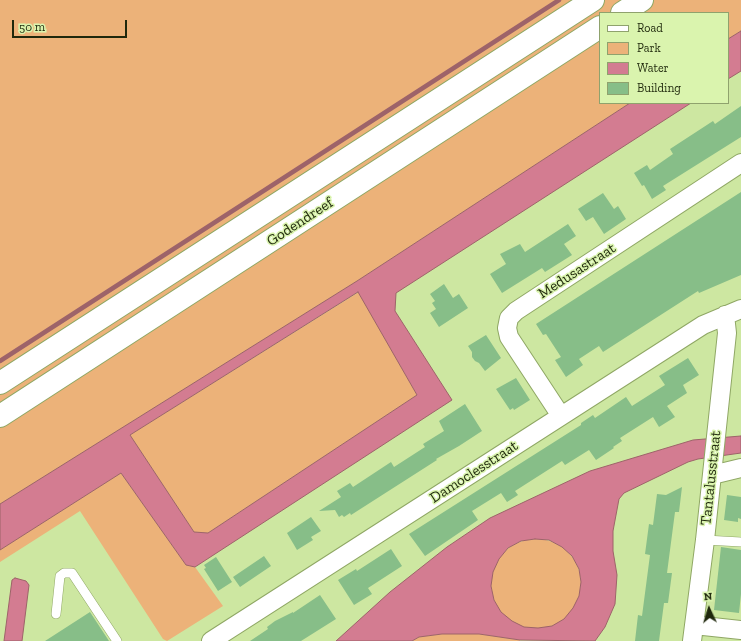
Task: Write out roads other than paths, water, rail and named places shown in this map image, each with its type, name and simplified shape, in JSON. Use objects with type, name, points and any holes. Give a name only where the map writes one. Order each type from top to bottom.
[{"type":"main road","name":"Godendreef","points":[[0,383],[593,0]]},
{"type":"main road","points":[[624,12],[642,0]]},
{"type":"main road","name":"Godendreef","points":[[0,416],[599,28]]},
{"type":"street","name":"Medusastraat","points":[[561,416],[509,338],[506,328],[509,318],[516,311],[741,163]]},
{"type":"street","name":"Damoclesstraat","points":[[211,641],[703,325],[733,312]]},
{"type":"street","name":"Tantalusstraat","points":[[693,633],[705,540],[727,333],[733,312]]},
{"type":"street","points":[[712,467],[741,468]]},
{"type":"street","points":[[693,633],[741,630]]},
{"type":"lane","points":[[705,540],[741,542]]},
{"type":"lane","points":[[56,614],[60,576],[69,572],[74,575],[117,641]]},
{"type":"water","points":[[741,31],[741,71],[729,78],[729,38]]},
{"type":"water","points":[[628,104],[689,104],[396,293],[395,311],[452,400],[195,567],[186,565],[121,473],[0,550],[0,504],[357,281]],"holes":[[[358,292],[417,395],[208,533],[194,532],[130,435]]]},
{"type":"water","points":[[741,436],[741,453],[698,459],[688,462],[624,493],[619,499],[613,531],[613,551],[617,575],[615,604],[605,627],[595,641],[520,640],[479,634],[442,634],[419,637],[412,641],[336,641],[390,592],[447,547],[490,518],[590,471],[693,440]],"holes":[[[535,539],[549,540],[562,547],[572,556],[579,569],[581,582],[579,596],[573,608],[564,619],[552,626],[538,628],[524,627],[512,621],[501,612],[494,600],[491,586],[493,572],[499,559],[508,548],[521,541]]]},
{"type":"water","points":[[15,578],[26,581],[29,585],[22,641],[4,641],[12,580]]},
{"type":"waterway","points":[[0,361],[559,0]]}]
